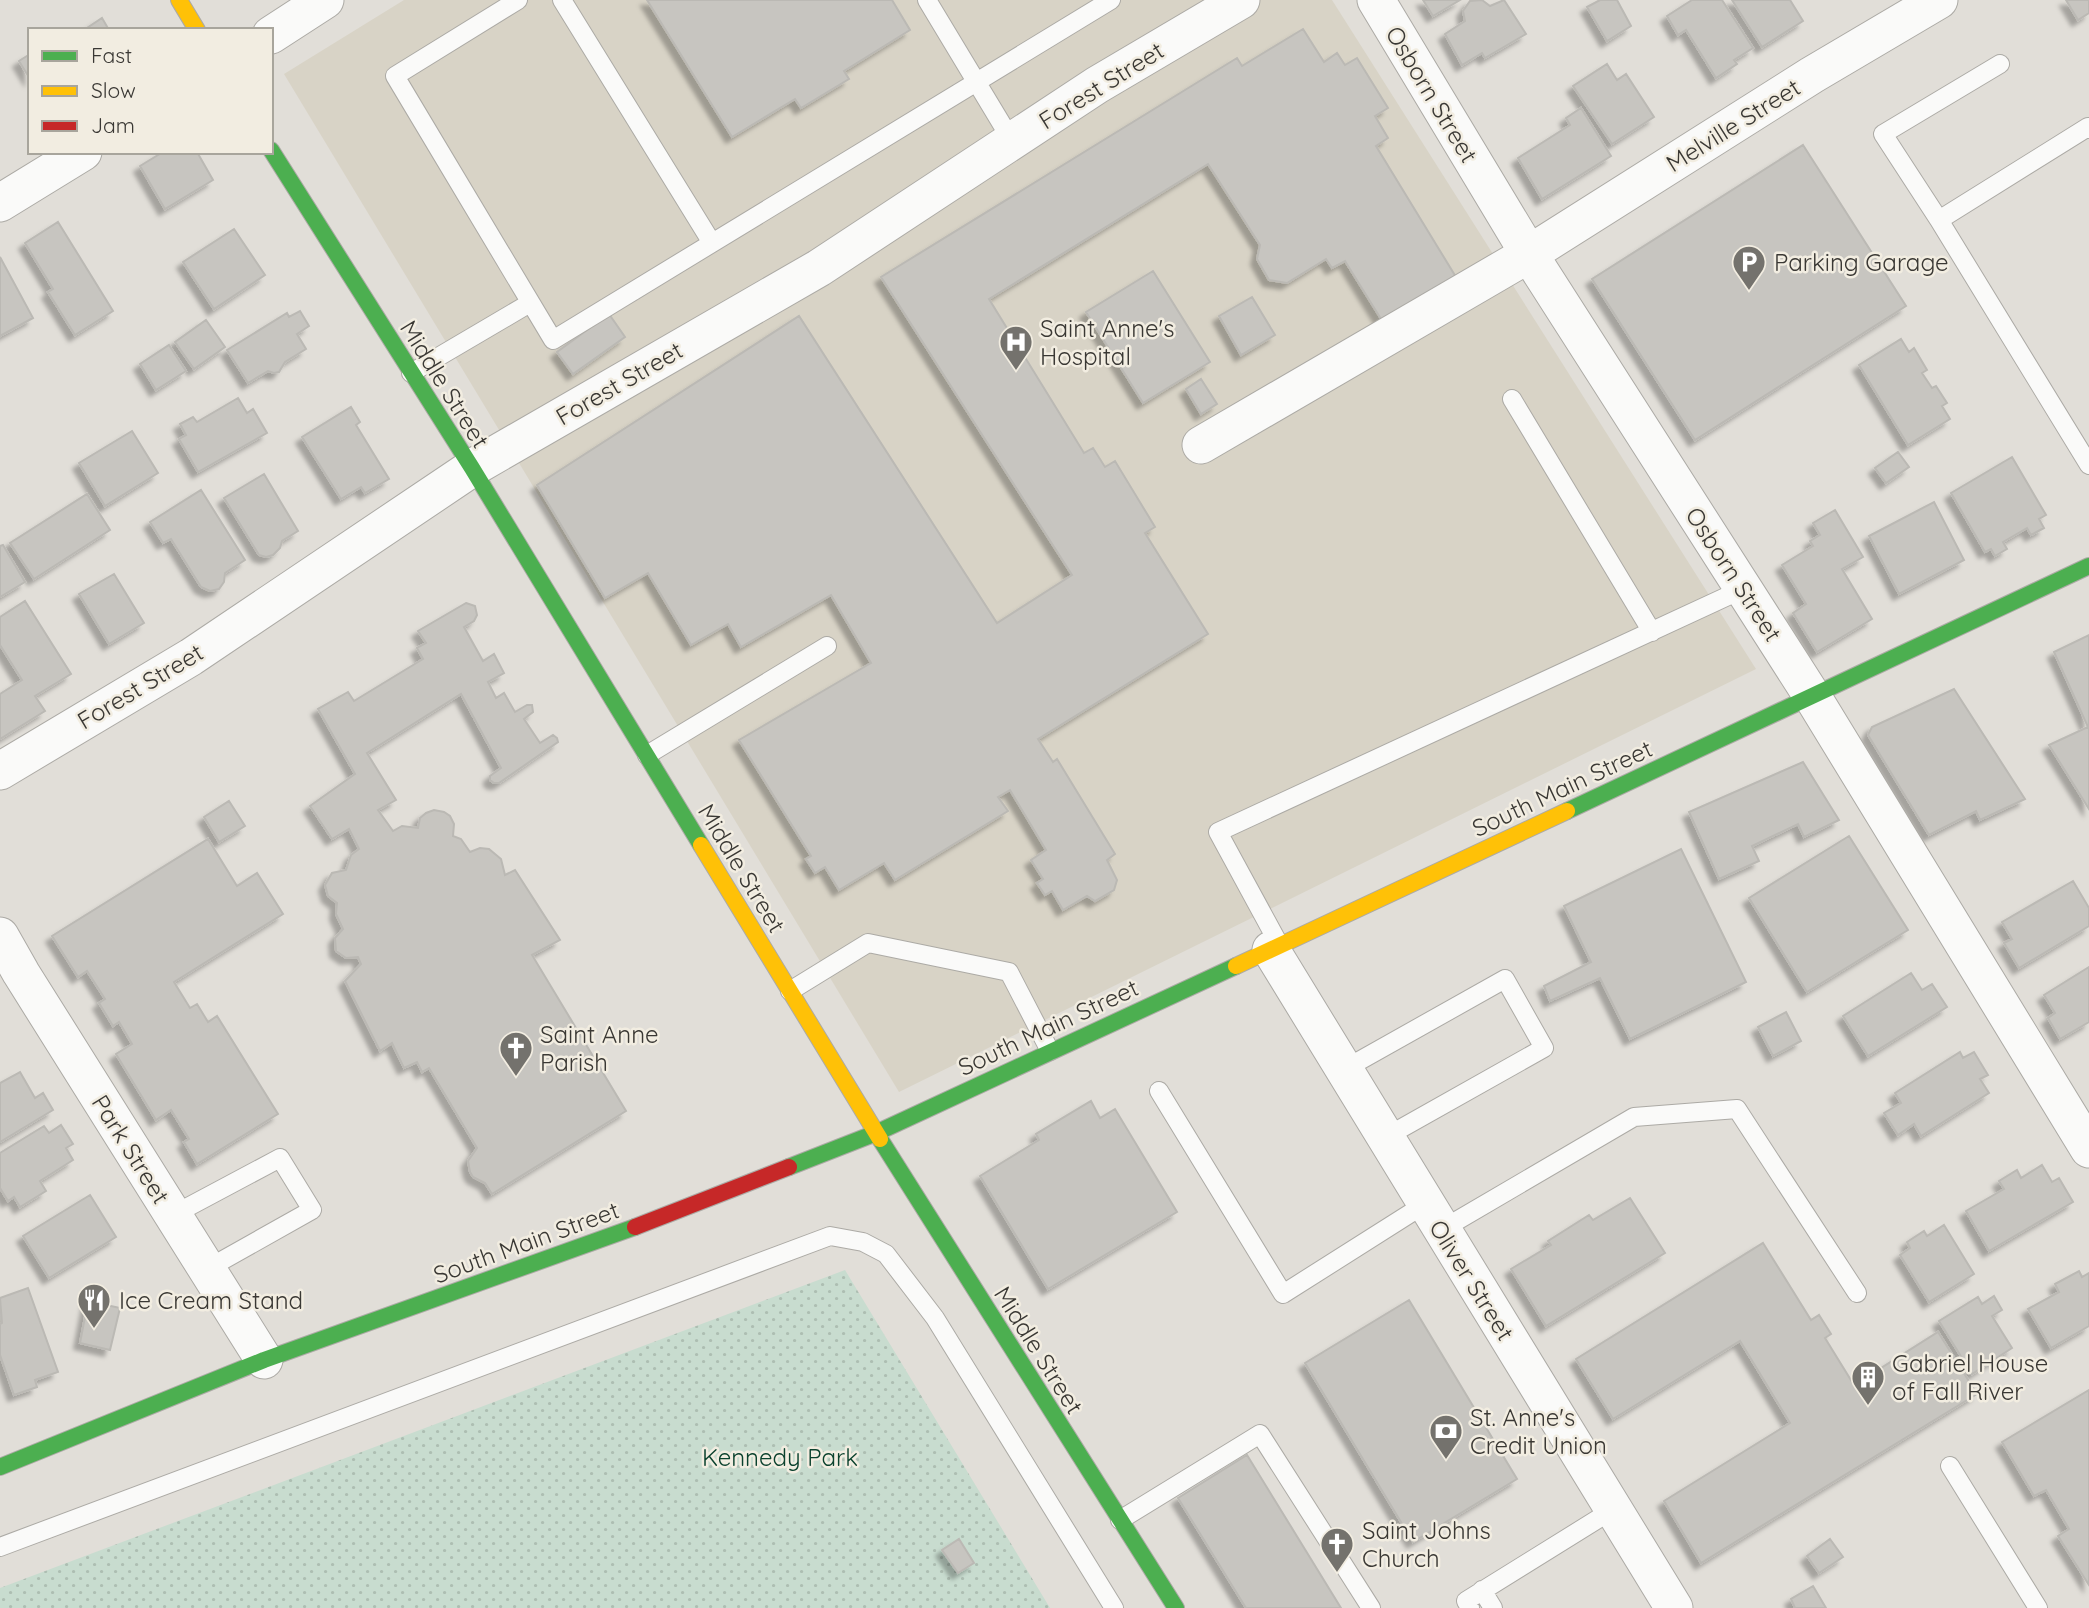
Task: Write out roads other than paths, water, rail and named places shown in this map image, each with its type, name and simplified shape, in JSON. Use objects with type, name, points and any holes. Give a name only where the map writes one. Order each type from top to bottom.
[{"type":"main road","points":[[179,0],[196,28]]},
{"type":"main road","name":"Middle Street","points":[[273,153],[472,468],[876,1133],[1175,1608]]},
{"type":"main road","name":"South Main Street","points":[[0,1467],[264,1360],[598,1241],[876,1133],[2089,566]]},
{"type":"street","points":[[273,35],[325,0]]},
{"type":"street","name":"Forest Street","points":[[0,771],[191,657],[472,468],[819,268],[1097,85],[1241,0]]},
{"type":"street","name":"Osborn Street","points":[[1376,0],[1529,254],[1812,696],[2089,1149]]},
{"type":"street","name":"Melville Street","points":[[1201,445],[1529,254],[1812,75],[1939,0]]},
{"type":"street","points":[[0,203],[80,154]]},
{"type":"street","name":"Park Street","points":[[0,936],[20,973],[264,1360]]},
{"type":"street","name":"Oliver Street","points":[[1275,948],[1384,1138],[1614,1509],[1667,1606]]},
{"type":"lane","points":[[518,0],[396,76],[553,340],[1111,0]]},
{"type":"lane","points":[[562,0],[712,243]]},
{"type":"lane","points":[[927,0],[1012,141]]},
{"type":"lane","points":[[2000,64],[1883,134],[1939,220],[2089,465]]},
{"type":"lane","points":[[1939,220],[2088,127],[2089,130]]},
{"type":"lane","points":[[411,373],[530,303]]},
{"type":"lane","points":[[1512,399],[1652,632]]},
{"type":"lane","points":[[1275,948],[1218,832],[1743,589]]},
{"type":"lane","points":[[647,755],[827,646]]},
{"type":"lane","points":[[790,991],[867,943],[1009,972],[1050,1051]]},
{"type":"lane","points":[[1343,1070],[1504,979],[1544,1048],[1384,1138]]},
{"type":"lane","points":[[1159,1091],[1283,1294],[1634,1117],[1737,1109],[1857,1293]]},
{"type":"lane","points":[[173,1215],[280,1158],[312,1210],[207,1269]]},
{"type":"lane","points":[[0,1547],[830,1236],[863,1242],[886,1254],[935,1318],[1114,1608]]},
{"type":"lane","points":[[1119,1520],[1260,1434],[1371,1608]]},
{"type":"lane","points":[[1950,1466],[2038,1608]]},
{"type":"lane","points":[[1470,1608],[1466,1601],[1482,1590],[1614,1509]]},
{"type":"lane","points":[[1482,1590],[1493,1608]]},
{"type":"place","name":"Parking Garage","points":[[1749,292]]},
{"type":"place","name":"Saint Anne's Hospital","points":[[1016,372]]},
{"type":"place","name":"Saint Anne Parish","points":[[516,1078]]},
{"type":"place","name":"Ice Cream Stand","points":[[94,1330]]},
{"type":"place","name":"Gabriel House of Fall River","points":[[1868,1407]]},
{"type":"place","name":"St. Anne's Credit Union","points":[[1446,1461]]},
{"type":"place","name":"Saint Johns Church","points":[[1337,1574]]},
{"type":"park label","name":"Kennedy Park","points":[[780,1457]]}]
